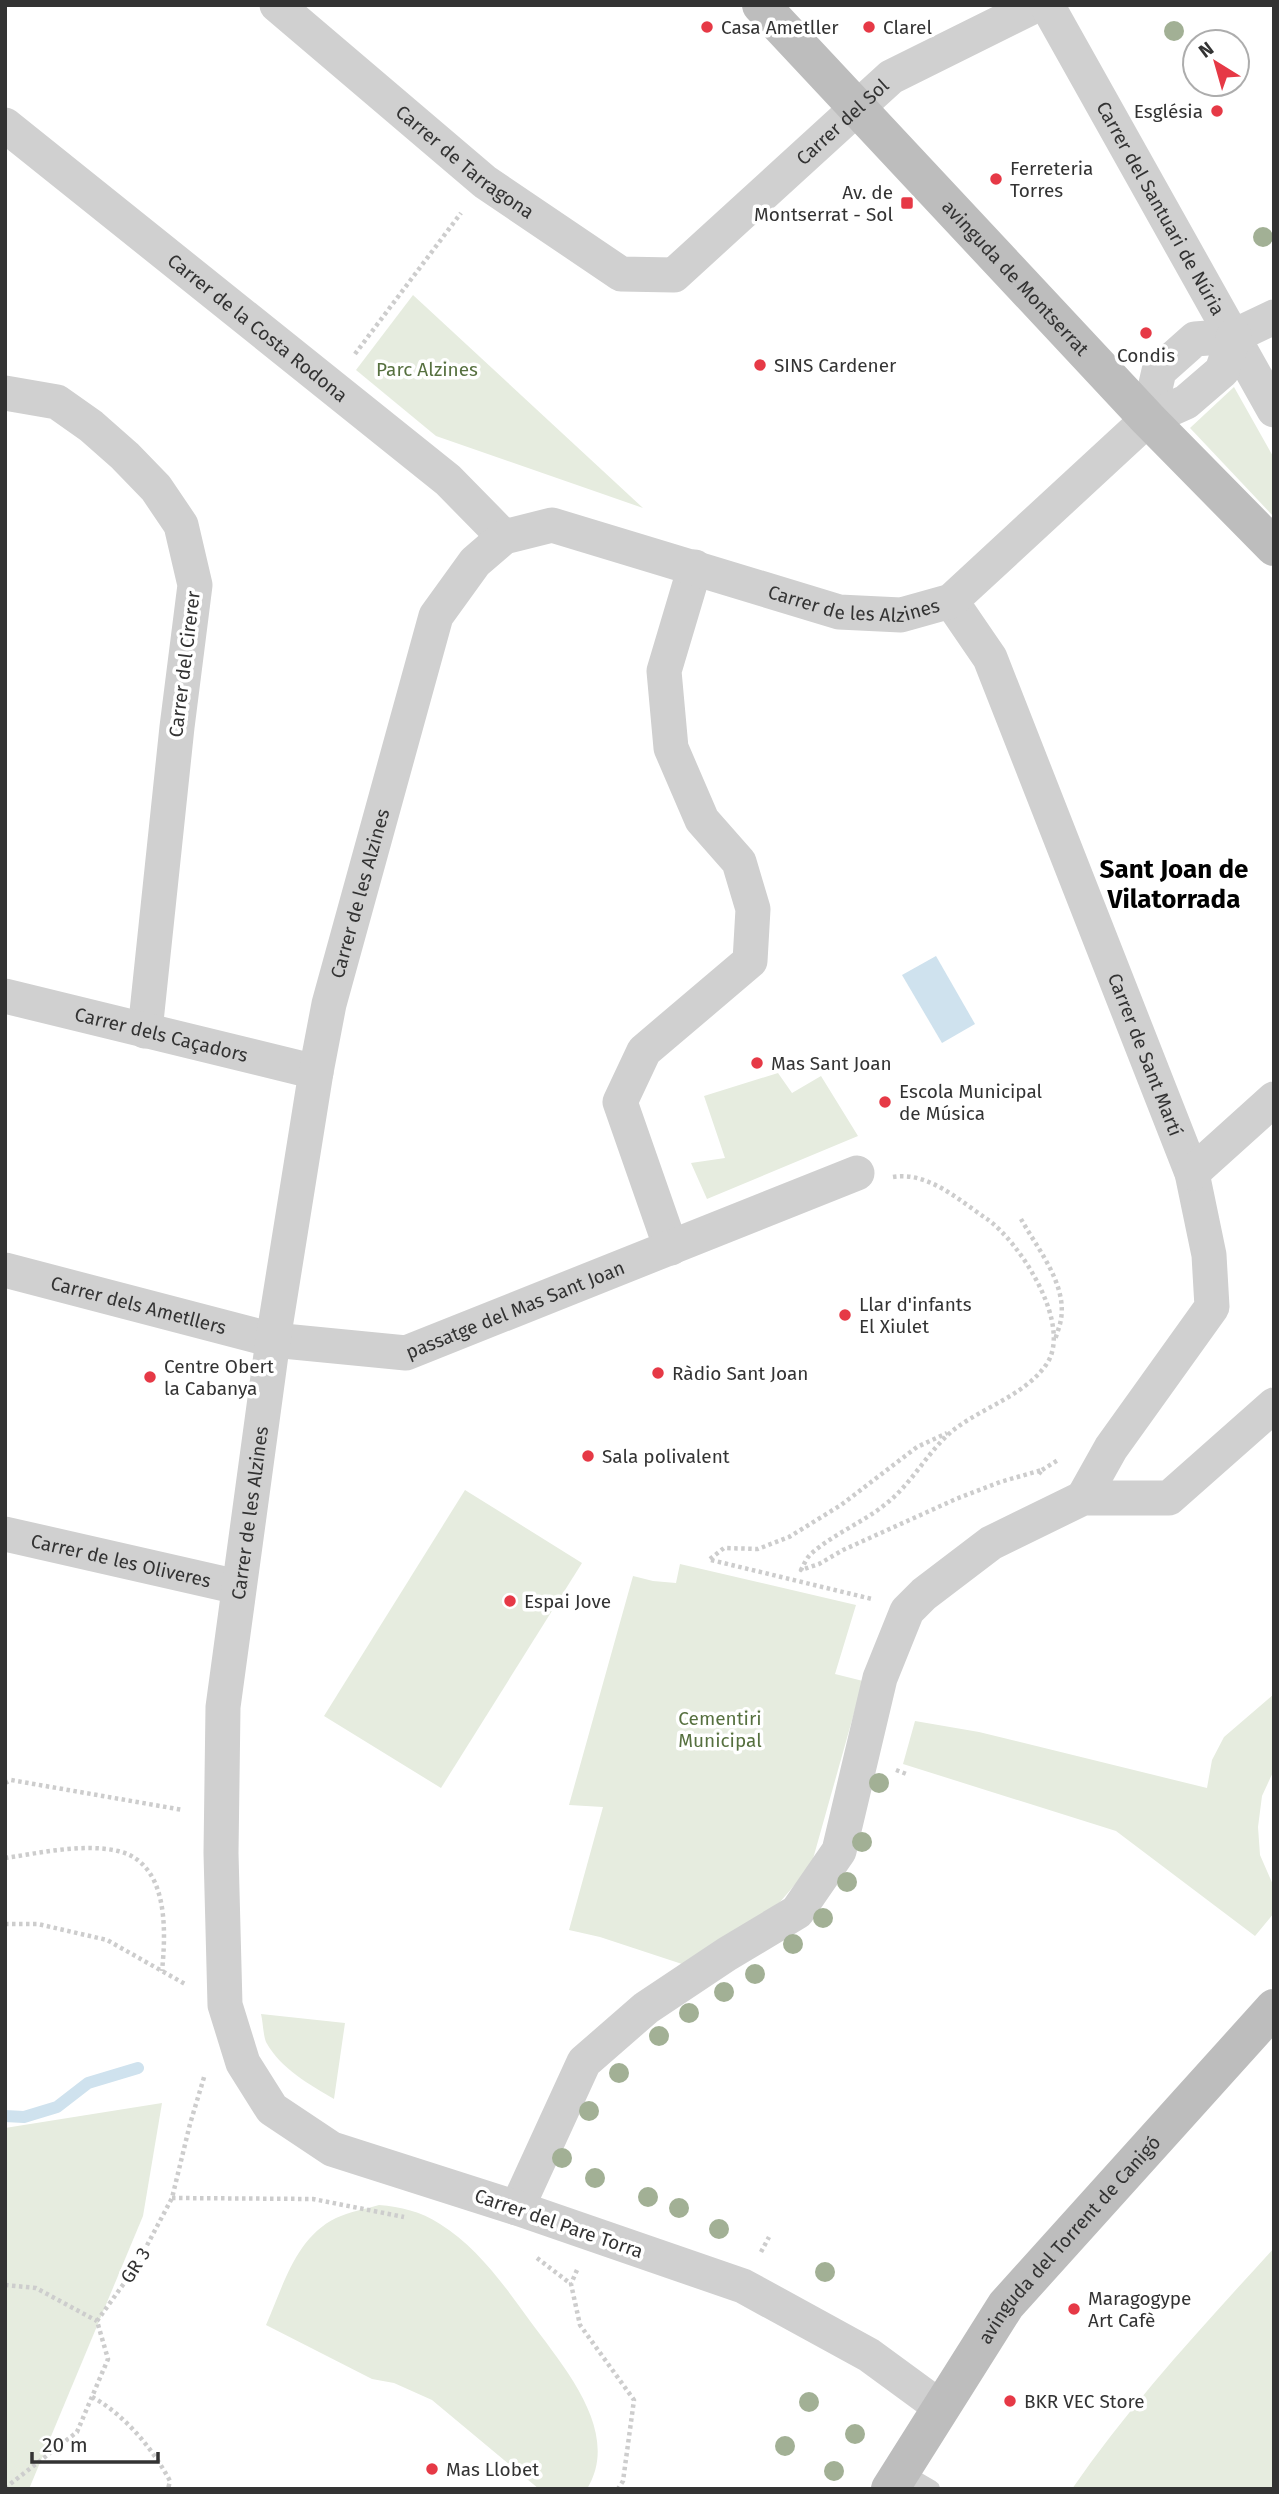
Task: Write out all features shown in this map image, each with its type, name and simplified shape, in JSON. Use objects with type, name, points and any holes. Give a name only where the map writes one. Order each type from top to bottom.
[{"type":"street","name":"avinguda de Montserrat","points":[[761,5],[1148,419],[1274,547]]},
{"type":"street","name":"Carrer del Sol","points":[[674,275],[891,77],[1036,5]]},
{"type":"street","name":"Carrer del Santuari de Núria","points":[[1047,5],[1274,410]]},
{"type":"street","name":"Carrer de Tarragona","points":[[284,8],[485,182],[621,274],[674,275]]},
{"type":"street","name":"Carrer de la Costa Rodona","points":[[5,125],[448,480],[504,537]]},
{"type":"street","points":[[1234,336],[1274,317]]},
{"type":"street","name":"Carrer de les Alzines","points":[[225,2005],[223,1707],[273,1340],[329,1004],[436,616],[475,562],[504,537],[552,525],[839,612],[901,615],[951,601],[1148,419],[1186,402],[1222,370],[1234,336]]},
{"type":"street","name":"Carrer del Cirerer","points":[[5,393],[57,402],[91,426],[133,464],[156,488],[181,525],[195,585],[175,741],[145,1031]]},
{"type":"street","points":[[671,1248],[620,1102],[644,1051],[750,961],[753,909],[739,862],[702,820],[671,748],[664,671],[695,567]]},
{"type":"street","name":"Carrer de Sant Martí","points":[[951,601],[990,658],[1192,1173],[1209,1255],[1212,1307],[1111,1448],[1083,1497]]},
{"type":"street","name":"Carrer dels Caçadors","points":[[5,996],[316,1072]]},
{"type":"street","points":[[1192,1173],[1274,1099]]},
{"type":"street","name":"passatge del Mas Sant Joan","points":[[273,1340],[406,1353],[857,1173]]},
{"type":"street","name":"Carrer dels Ametllers","points":[[5,1270],[273,1340]]},
{"type":"street","points":[[517,2208],[584,2062],[646,2008],[727,1954],[797,1912],[839,1851],[880,1678],[907,1611],[924,1594],[991,1543],[1083,1497],[1170,1498],[1274,1405]]},
{"type":"street","name":"Carrer de les Oliveres","points":[[5,1534],[238,1587]]},
{"type":"street","name":"Carrer del Pare Torra","points":[[225,2005],[243,2063],[272,2109],[332,2150],[517,2208],[743,2287],[869,2355],[940,2407]]},
{"type":"street","name":"avinguda del Torrent de Canigó","points":[[907,2483],[940,2407],[1006,2305],[1274,2008]]},
{"type":"path","points":[[330,387],[485,182]]},
{"type":"path","points":[[857,1173],[884,1178],[906,1175],[941,1188],[999,1227],[1029,1268],[1046,1298],[1054,1341]]},
{"type":"path","points":[[907,1611],[887,1602],[710,1559],[724,1548],[758,1549],[789,1537],[841,1505],[917,1447],[952,1431],[1030,1382],[1047,1364],[1061,1319],[1061,1298],[1056,1281],[1021,1219]]},
{"type":"path","points":[[791,1579],[811,1554],[886,1504],[907,1485],[952,1431]]},
{"type":"path","points":[[800,1570],[819,1564],[843,1550],[956,1499],[1042,1470],[1033,1480]]},
{"type":"path","points":[[5,1783],[11,1780],[222,1817]]},
{"type":"path","points":[[5,1858],[92,1849],[120,1852],[144,1865],[161,1897],[165,1936],[162,1971]]},
{"type":"path","points":[[5,1924],[38,1924],[107,1940],[225,2005]]},
{"type":"path","name":"GR 3","points":[[97,2321],[135,2268],[172,2198],[206,2071]]},
{"type":"path","points":[[172,2198],[313,2199],[416,2219]]},
{"type":"path","points":[[593,2234],[571,2284],[580,2325],[634,2400],[623,2481],[618,2489]]},
{"type":"path","points":[[528,2252],[571,2284]]},
{"type":"path","points":[[5,2285],[36,2288],[97,2321],[108,2359],[76,2432],[5,2488]]},
{"type":"path","points":[[92,2397],[108,2406],[160,2462],[170,2481],[168,2489]]},
{"type":"green space","name":"Parc Alzines","points":[[413,295],[643,508],[436,436],[356,370]]},
{"type":"green space","points":[[1234,387],[1274,458],[1274,517],[1190,428]]},
{"type":"green space","points":[[778,1073],[792,1093],[821,1076],[858,1136],[707,1199],[691,1163],[725,1158],[704,1096]]},
{"type":"green space","points":[[465,1490],[582,1563],[441,1788],[324,1716]]},
{"type":"green space","name":"Cementiri Municipal","points":[[680,1564],[856,1605],[835,1674],[863,1681],[811,1866],[780,1902],[703,1954],[682,1964],[600,1937],[569,1930],[603,1807],[569,1805],[633,1576],[676,1583]]},
{"type":"green space","points":[[1274,1694],[1274,1770],[1262,1796],[1258,1827],[1260,1855],[1274,1887],[1274,1913],[1255,1936],[1116,1831],[903,1764],[915,1721],[979,1732],[1207,1788],[1212,1760],[1224,1737]]},
{"type":"green space","points":[[261,2014],[345,2023],[334,2099],[296,2075],[279,2060],[266,2042]]},
{"type":"green space","points":[[162,2103],[143,2216],[29,2489],[5,2489],[5,2128]]},
{"type":"green space","points":[[379,2205],[403,2208],[425,2216],[466,2244],[500,2281],[558,2358],[584,2400],[598,2445],[596,2467],[587,2489],[539,2489],[432,2400],[394,2383],[372,2379],[266,2325],[292,2265],[310,2238],[336,2218]]},
{"type":"green space","points":[[1274,2248],[1274,2489],[1072,2489],[1144,2395]]},
{"type":"water","points":[[936,956],[975,1024],[942,1043],[902,975]]},
{"type":"waterway","points":[[5,2116],[24,2117],[57,2107],[88,2083],[138,2068]]},
{"type":"place","name":"Casa Ametller","points":[[707,27]]},
{"type":"place","name":"Clarel","points":[[869,27]]},
{"type":"place","name":"Església","points":[[1217,111]]},
{"type":"place","name":"Ferreteria Torres","points":[[996,179]]},
{"type":"place","name":"Av. de Montserrat - Sol","points":[[907,203]]},
{"type":"place","name":"Condis","points":[[1146,333]]},
{"type":"place","name":"SINS Cardener","points":[[760,365]]},
{"type":"place","name":"Mas Sant Joan","points":[[757,1063]]},
{"type":"place","name":"Escola Municipal de Música","points":[[885,1102]]},
{"type":"place","name":"Llar d'infants El Xiulet","points":[[845,1315]]},
{"type":"place","name":"Ràdio Sant Joan","points":[[658,1373]]},
{"type":"place","name":"Centre Obert la Cabanya","points":[[150,1377]]},
{"type":"place","name":"Sala polivalent","points":[[588,1456]]},
{"type":"place","name":"Espai Jove","points":[[510,1601]]},
{"type":"place","name":"Maragogype Art Cafè","points":[[1074,2309]]},
{"type":"place","name":"BKR VEC Store","points":[[1010,2401]]},
{"type":"place","name":"Mas Llobet","points":[[432,2469]]},
{"type":"district","name":"Sant Joan de Vilatorrada","points":[[1174,884]]}]
